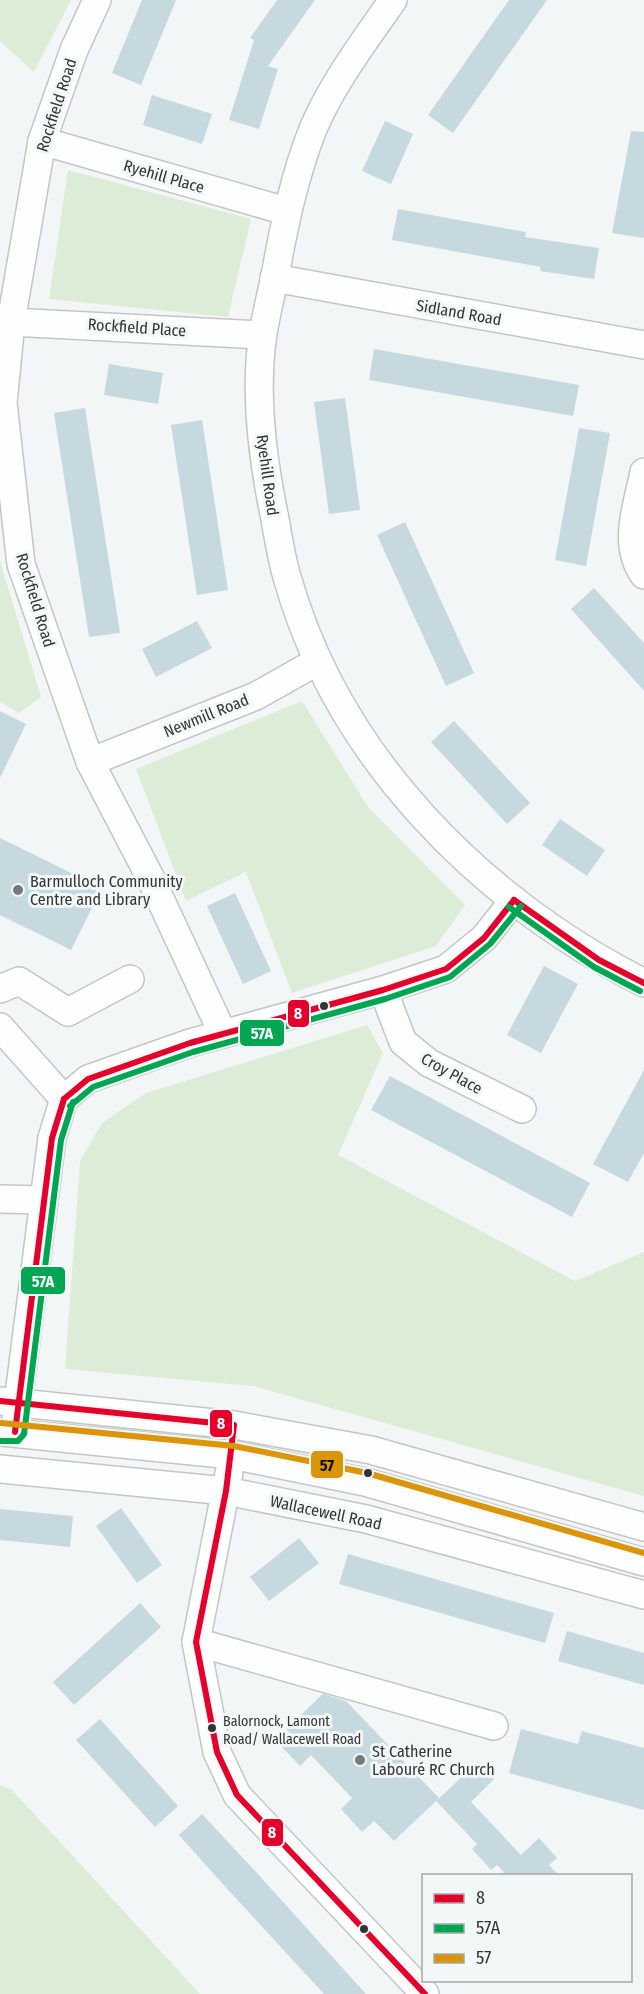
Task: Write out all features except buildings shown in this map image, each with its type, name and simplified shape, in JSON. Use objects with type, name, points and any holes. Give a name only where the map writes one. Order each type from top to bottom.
[{"type":"street","name":"Rockfield Road","points":[[97,0],[74,50],[42,141],[11,322],[3,403],[21,564],[90,762],[150,877],[223,1034]]},
{"type":"street","name":"Ryehill Road","points":[[393,0],[343,70],[314,129],[286,211],[262,335],[260,418],[269,493],[287,578],[318,661],[349,720],[377,761],[416,809],[461,858],[514,900],[599,960],[644,983]]},
{"type":"street","name":"Ryehill Place","points":[[42,141],[286,211]]},
{"type":"street","name":"Sidland Road","points":[[274,278],[644,345]]},
{"type":"street","name":"Rockfield Place","points":[[11,322],[262,335]]},
{"type":"street","points":[[644,472],[632,533],[633,557],[644,575]]},
{"type":"street","name":"Newmill Road","points":[[90,762],[256,696],[318,661]]},
{"type":"street","points":[[514,900],[484,938],[446,969],[383,990],[223,1034],[88,1079],[64,1100],[52,1138],[30,1316],[8,1401],[8,1432],[232,1455],[365,1482],[644,1562]]},
{"type":"street","points":[[0,989],[19,981],[68,1012],[130,979]]},
{"type":"street","name":"Croy Place","points":[[383,990],[403,1042],[429,1063],[522,1109]]},
{"type":"street","points":[[0,1027],[64,1100]]},
{"type":"street","points":[[0,1199],[43,1200]]},
{"type":"street","points":[[8,1401],[234,1425],[371,1450],[644,1527]]},
{"type":"street","points":[[234,1425],[226,1491],[196,1642],[217,1752],[237,1795],[425,1994]]},
{"type":"street","name":"Wallacewell Road","points":[[0,1469],[226,1491],[366,1519],[644,1595]]},
{"type":"street","points":[[196,1642],[494,1726]]},
{"type":"green space","points":[[0,0],[71,0],[34,72],[0,41]]},
{"type":"green space","points":[[68,170],[251,219],[228,317],[49,299]]},
{"type":"green space","points":[[0,561],[41,697],[19,713],[0,702]]},
{"type":"green space","points":[[302,701],[368,807],[465,905],[436,946],[292,993],[246,872],[186,901],[136,769]]},
{"type":"green space","points":[[367,1025],[383,1053],[338,1155],[575,1281],[644,1252],[644,1496],[253,1386],[65,1369],[80,1161],[102,1123],[146,1093]]},
{"type":"green space","points":[[0,1785],[12,1790],[200,1994],[0,1994]]},
{"type":"transit line","name":"8","points":[[514,900],[599,960],[644,983]]},
{"type":"transit line","name":"8","points":[[64,1099],[88,1079],[190,1043],[383,990],[446,969],[484,938],[514,900]]},
{"type":"transit line","name":"57A","points":[[70,1106],[93,1087],[193,1052],[385,999],[450,977],[490,944],[521,906]]},
{"type":"transit line","name":"57A","points":[[509,907],[594,967],[640,991]]},
{"type":"transit line","name":"8","points":[[15,1432],[52,1138],[64,1099]]},
{"type":"transit line","name":"57A","points":[[0,1441],[18,1441],[24,1434],[61,1140],[73,1102]]},
{"type":"transit line","name":"8","points":[[0,1401],[234,1425],[226,1491],[196,1642],[217,1752],[237,1795],[425,1994]]},
{"type":"transit line","name":"57","points":[[1,1423],[234,1446],[367,1473],[644,1553]]},
{"type":"place","name":"Barmulloch Community Centre and Library","points":[[18,890]]},
{"type":"place","name":"Balornock, Lamont Road/ Wallacewell Road","points":[[212,1728]]},
{"type":"place","name":"St Catherine Labouré RC Church","points":[[360,1760]]}]
